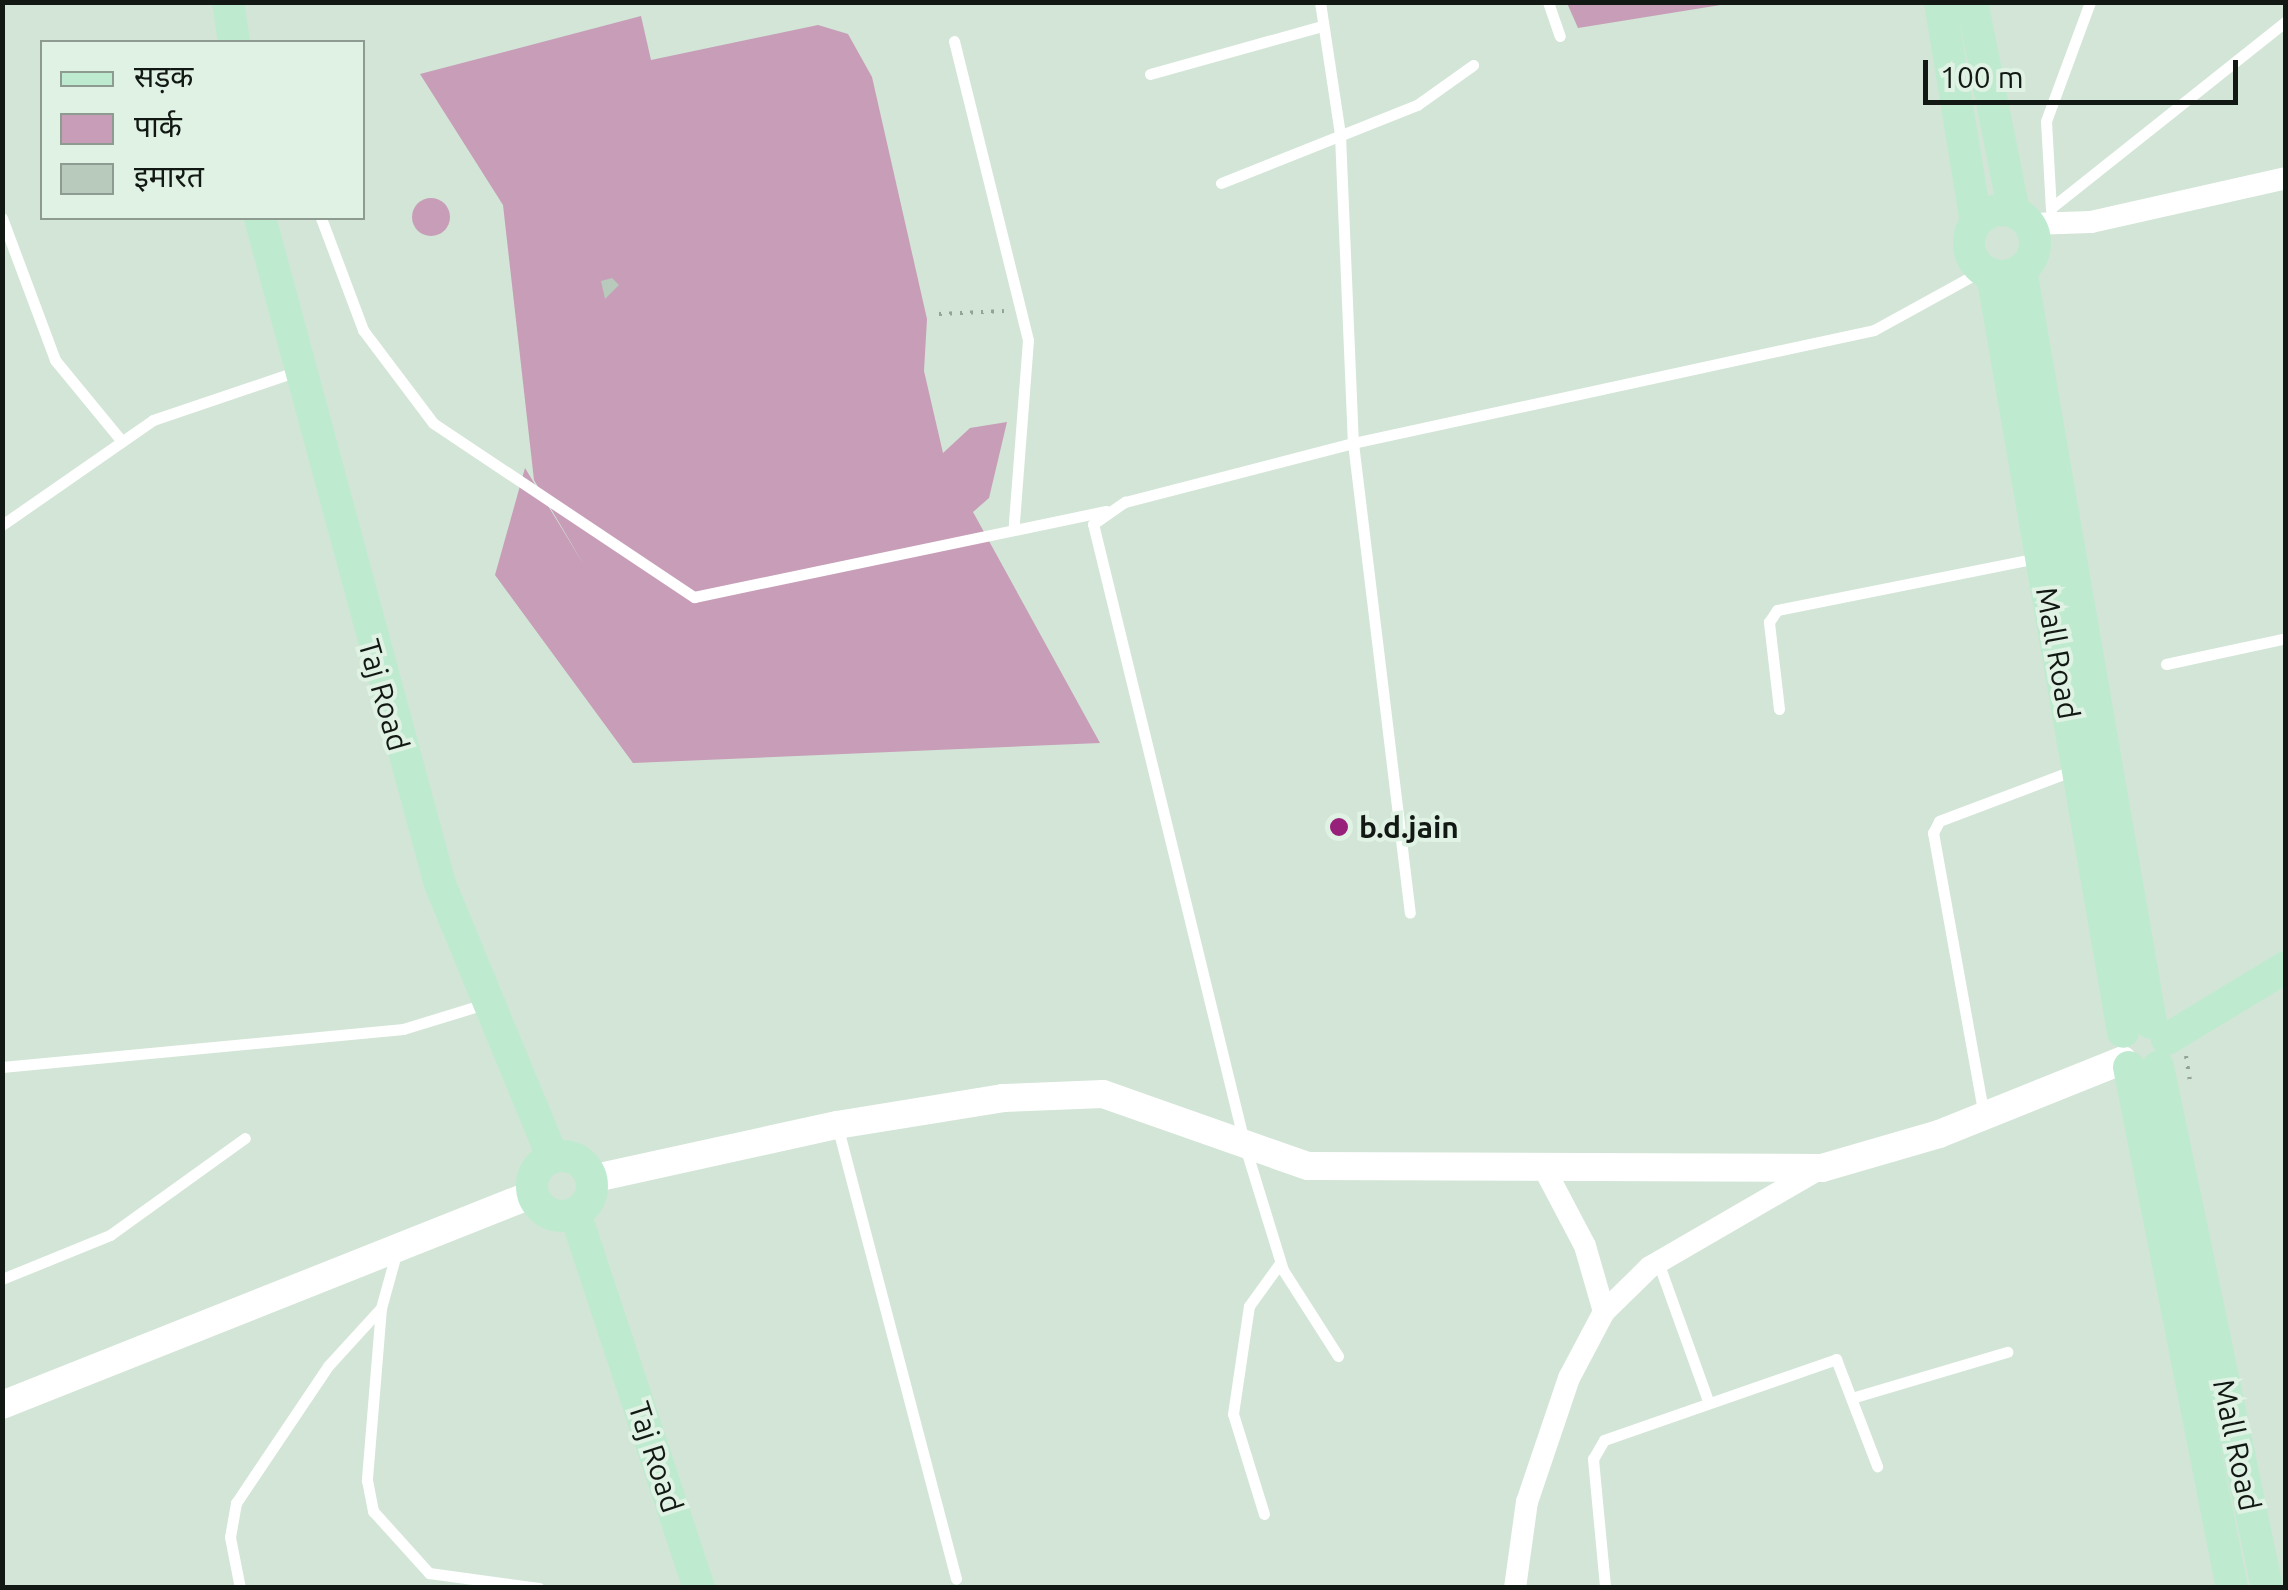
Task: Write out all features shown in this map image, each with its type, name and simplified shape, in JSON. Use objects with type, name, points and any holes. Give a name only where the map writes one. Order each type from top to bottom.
[{"type":"main road","points":[[228,2],[234,40]]},
{"type":"main road","points":[[1940,2],[1976,222],[1969,242],[1999,271],[2035,243],[2035,217],[1972,2]]},
{"type":"main road","points":[[1976,222],[2035,217]]},
{"type":"main road","name":"Taj Road","points":[[260,220],[295,372],[440,884],[553,1158]]},
{"type":"main road","name":"Mall Road","points":[[1999,271],[2078,768],[2267,1588]]},
{"type":"main road","name":"Mall Road","points":[[1999,271],[2142,1048],[2232,1588]]},
{"type":"main road","points":[[2142,1048],[2286,967]]},
{"type":"main road","points":[[553,1158],[572,1158],[591,1179],[575,1214],[550,1214],[534,1194],[538,1168],[553,1158]]},
{"type":"main road","name":"Taj Road","points":[[575,1214],[699,1588]]},
{"type":"street","points":[[2035,217],[2286,178]]},
{"type":"street","points":[[1515,1588],[1527,1502],[1569,1378],[1604,1312],[1658,1262],[1822,1168],[1984,1116],[2142,1048]]},
{"type":"street","points":[[591,1179],[836,1125],[1002,1098],[1103,1094],[1246,1150],[1308,1166],[1545,1170],[1822,1168]]},
{"type":"street","points":[[1545,1170],[1584,1246],[1604,1312]]},
{"type":"street","points":[[2,1405],[534,1194]]},
{"type":"lane","points":[[1320,2],[1340,135],[1353,443],[1410,913]]},
{"type":"lane","points":[[1548,2],[1560,36]]},
{"type":"lane","points":[[2035,217],[2046,121],[2090,2]]},
{"type":"lane","points":[[2035,217],[2286,21]]},
{"type":"lane","points":[[1150,74],[1322,26]]},
{"type":"lane","points":[[954,41],[1024,311],[1028,379],[1014,524]]},
{"type":"lane","points":[[1221,183],[1416,105],[1473,65]]},
{"type":"lane","points":[[2,218],[55,360],[120,439]]},
{"type":"lane","points":[[322,220],[363,330],[434,423],[694,597],[1014,524],[1106,511],[1353,443],[1874,330],[1999,271]]},
{"type":"lane","points":[[2,524],[120,439],[295,372]]},
{"type":"lane","points":[[1106,511],[1092,528],[1096,560],[1246,1150],[1280,1262],[1338,1356]]},
{"type":"lane","points":[[1779,708],[1769,622],[1776,610],[2042,557]]},
{"type":"lane","points":[[2166,664],[2286,638]]},
{"type":"lane","points":[[1984,1116],[1933,833],[1939,821],[2078,768]]},
{"type":"lane","points":[[2,1067],[403,1029],[489,1003]]},
{"type":"lane","points":[[836,1125],[956,1579]]},
{"type":"lane","points":[[2,1279],[110,1235],[245,1138]]},
{"type":"lane","points":[[398,1250],[381,1308],[367,1480],[373,1511],[429,1573],[540,1588]]},
{"type":"lane","points":[[1264,1514],[1233,1414],[1249,1306],[1280,1262]]},
{"type":"lane","points":[[1658,1262],[1707,1398]]},
{"type":"lane","points":[[240,1588],[230,1537],[236,1503],[328,1366],[381,1308]]},
{"type":"lane","points":[[1855,1397],[2006,1352]]},
{"type":"lane","points":[[1605,1586],[1592,1459],[1600,1444],[1707,1398],[1836,1360],[1855,1397],[1877,1466]]},
{"type":"path","points":[[938,314],[1024,311]]},
{"type":"green space","points":[[1567,3],[1733,3],[1578,28]]},
{"type":"green space","points":[[641,16],[651,60],[818,25],[848,34],[872,77],[927,319],[924,371],[943,453],[970,428],[1007,422],[989,498],[973,512],[1100,743],[633,763],[495,575],[525,468],[584,565],[534,480],[503,205],[420,74]]},
{"type":"green space","points":[[431,198],[445,203],[450,217],[445,231],[431,236],[417,231],[412,217],[417,203]]},
{"type":"building","points":[[612,278],[619,285],[605,299],[601,281]]},
{"type":"place","name":"b.d.jain","points":[[1339,827]]}]
